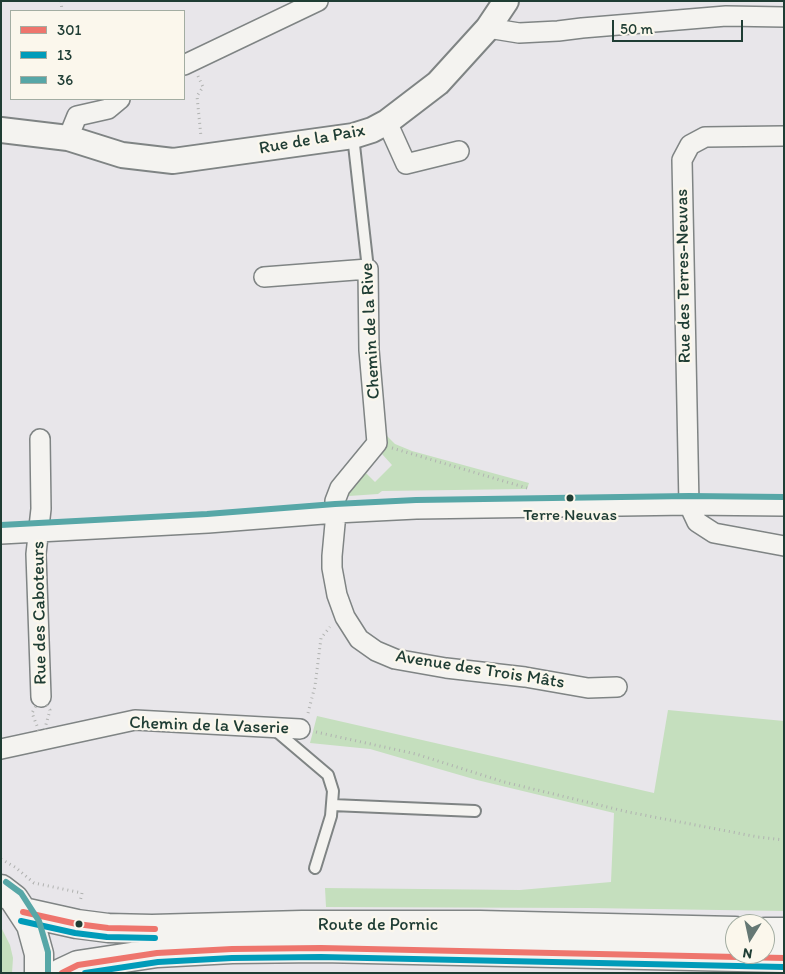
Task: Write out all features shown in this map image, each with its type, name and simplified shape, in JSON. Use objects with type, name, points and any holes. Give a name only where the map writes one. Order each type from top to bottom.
[{"type":"main road","points":[[1,888],[14,899],[36,936],[39,954],[39,973]]},
{"type":"main road","name":"Route de Pornic","points":[[23,912],[77,924],[117,929],[302,925],[480,925],[725,931]]},
{"type":"main road","name":"Route de Pornic","points":[[61,973],[78,965],[156,953],[232,949],[321,948],[784,958]]},
{"type":"street","name":"Rue de la Paix","points":[[1,130],[68,138],[122,155],[173,161],[353,136],[372,130],[387,122],[445,78],[488,28],[506,1]]},
{"type":"street","points":[[188,63],[311,3]]},
{"type":"street","points":[[488,28],[519,33],[726,16],[784,17]]},
{"type":"street","points":[[68,138],[76,107],[108,110],[119,100]]},
{"type":"street","points":[[387,122],[406,164],[459,151]]},
{"type":"street","name":"Rue des Terres-Neuvas","points":[[688,505],[682,160],[690,145],[705,138],[784,136]]},
{"type":"street","points":[[264,277],[368,268]]},
{"type":"street","name":"Chemin de la Rive","points":[[368,268],[369,350],[377,443]]},
{"type":"street","name":"Rue des Caboteurs","points":[[40,439],[42,509],[36,554],[41,697]]},
{"type":"street","points":[[336,513],[335,501],[340,488],[377,443]]},
{"type":"street","points":[[1,534],[426,509],[688,505],[784,506]]},
{"type":"street","points":[[688,505],[697,522],[714,533],[784,546]]},
{"type":"street","name":"Avenue des Trois Mâts","points":[[336,513],[332,568],[336,595],[345,617],[359,639],[376,651],[395,659],[446,668],[524,677],[588,688],[617,687]]},
{"type":"street","name":"Chemin de la Vaserie","points":[[1,749],[135,720],[300,729]]},
{"type":"lane","name":"Chemin de la Rive","points":[[353,136],[368,268]]},
{"type":"lane","points":[[272,728],[328,775],[333,791],[331,816],[316,868]]},
{"type":"lane","points":[[332,805],[475,811]]},
{"type":"path","points":[[188,63],[203,87],[197,96],[204,158]]},
{"type":"path","points":[[377,443],[542,493],[550,507]]},
{"type":"path","points":[[345,617],[335,622],[321,638],[315,686],[308,714],[300,729],[416,754],[504,782],[628,812],[758,837],[784,840]]},
{"type":"path","name":"Rue des Caboteurs","points":[[41,697],[50,710],[42,739],[32,713],[41,697]]},
{"type":"path","points":[[1,859],[15,867],[34,883],[82,893],[80,903]]},
{"type":"green space","points":[[387,436],[395,444],[412,451],[529,483],[527,489],[382,491],[378,494],[349,496],[349,489],[365,472],[375,482],[392,465],[382,454]]},
{"type":"green space","points":[[668,710],[784,721],[784,911],[326,907],[325,888],[520,890],[611,882],[614,813],[477,780],[370,749],[310,743],[317,716],[654,793]]},
{"type":"green space","points":[[1,927],[10,945],[13,958],[12,973],[1,973]]},
{"type":"transit line","name":"36","points":[[1,525],[416,500],[689,496],[784,497]]},
{"type":"transit line","name":"36","points":[[6,882],[21,893],[39,921],[48,952],[48,973]]},
{"type":"transit line","name":"301","points":[[23,912],[77,924],[108,928],[155,929]]},
{"type":"transit line","name":"13","points":[[21,921],[75,933],[107,937],[155,938]]},
{"type":"transit line","name":"301","points":[[62,973],[78,965],[157,953],[232,949],[321,948],[784,958]]},
{"type":"transit line","name":"13","points":[[85,973],[158,962],[232,958],[321,957],[784,967]]},
{"type":"place","name":"Terre Neuvas","points":[[570,498]]}]
